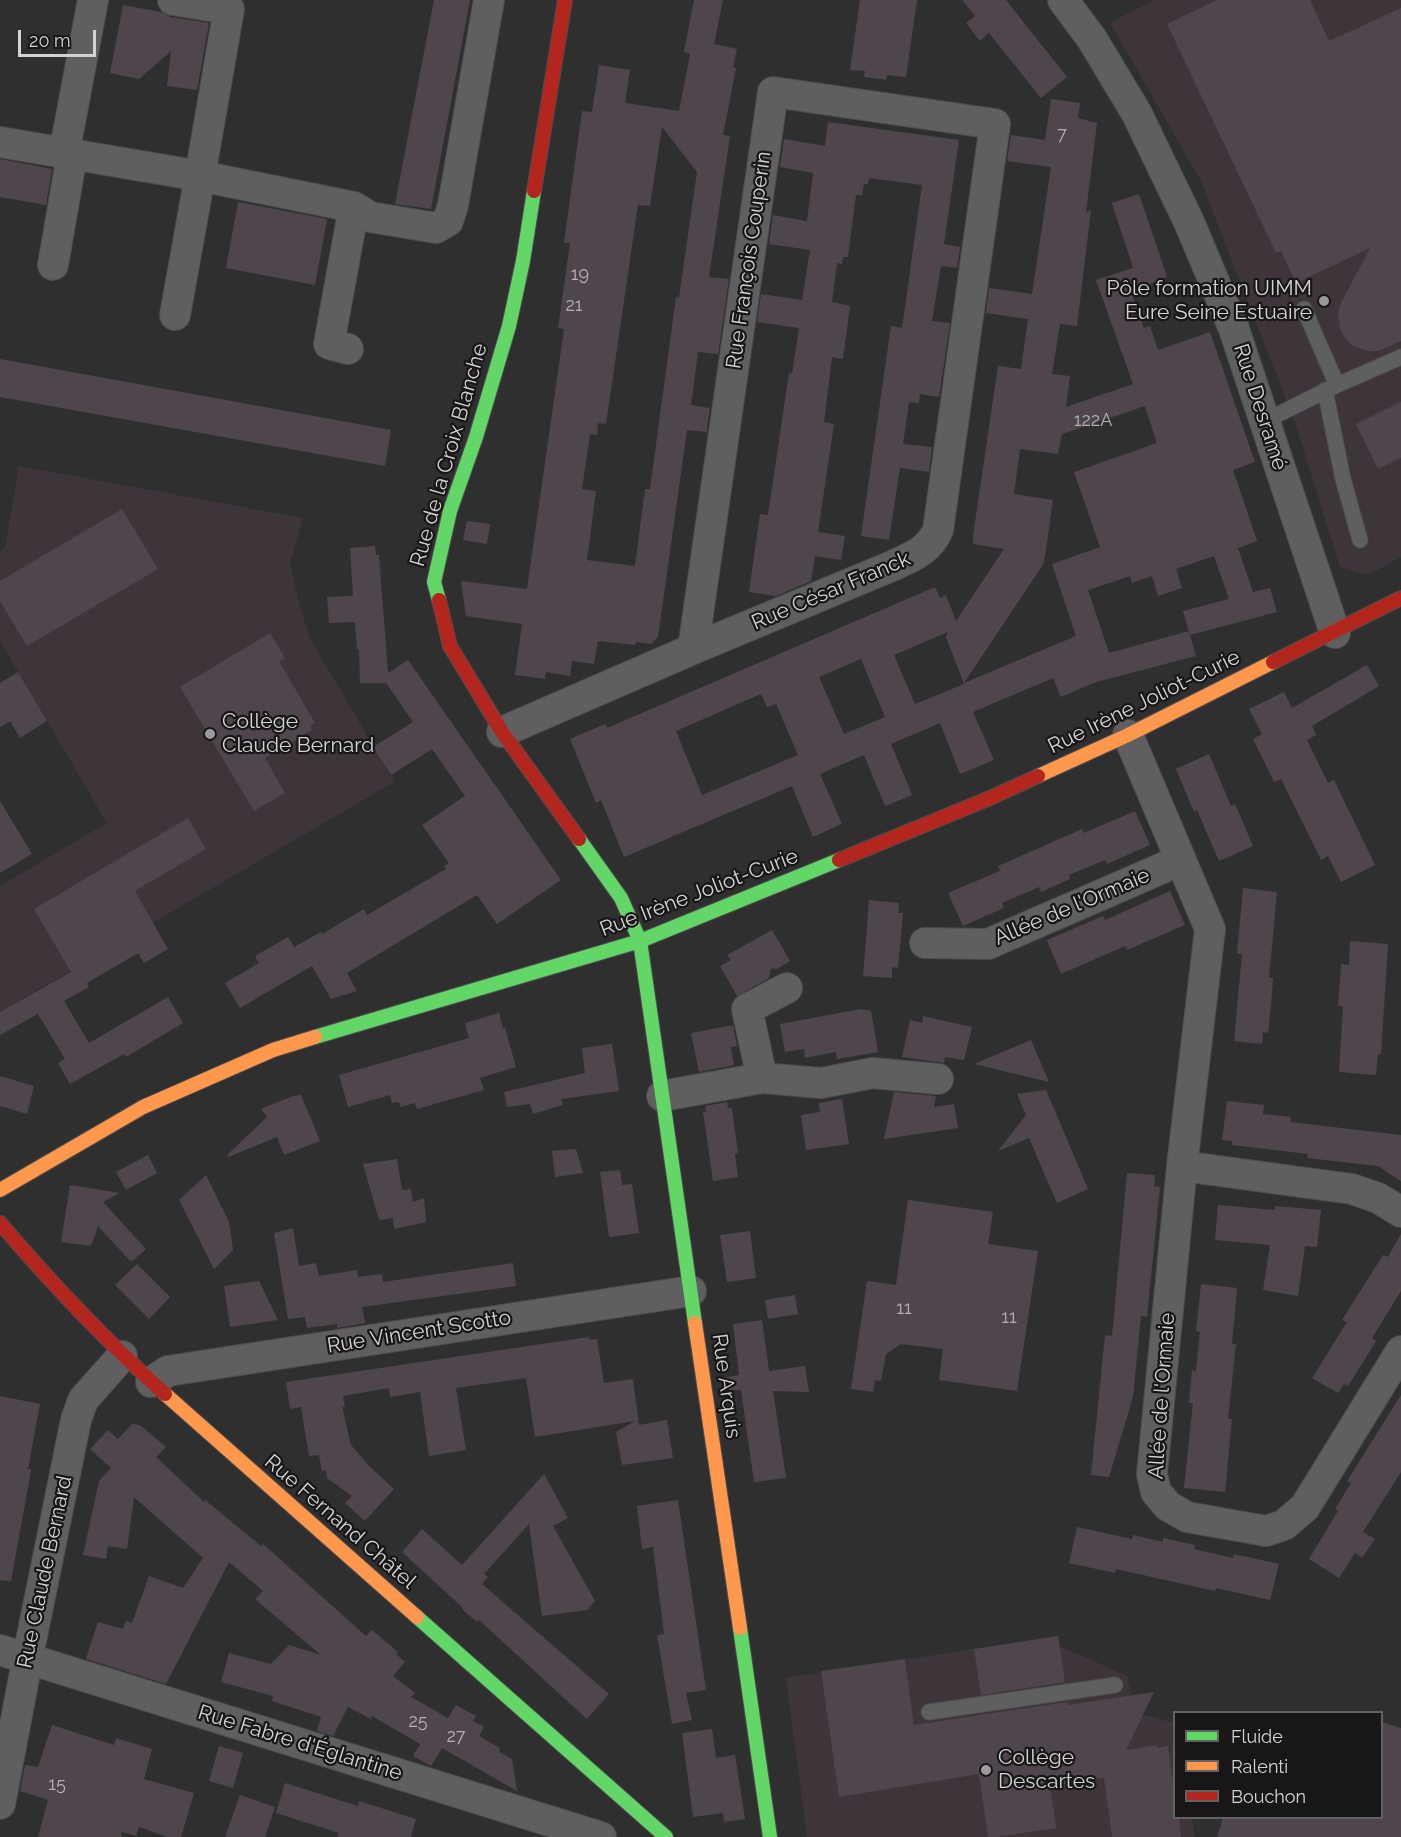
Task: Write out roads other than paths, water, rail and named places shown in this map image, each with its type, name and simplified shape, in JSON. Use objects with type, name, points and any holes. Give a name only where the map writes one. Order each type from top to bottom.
[{"type":"street","points":[[53,265],[93,0]]},
{"type":"street","points":[[173,0],[229,9],[175,315]]},
{"type":"street","points":[[0,142],[200,176],[354,207],[370,217],[436,228],[448,222],[453,205],[489,0]]},
{"type":"street","name":"Rue de la Croix Blanche","points":[[565,0],[522,261],[509,326],[476,437],[450,511],[434,582],[450,646],[502,732],[621,898],[640,941]]},
{"type":"street","name":"Rue Desramé","points":[[1063,0],[1092,39],[1137,114],[1189,222],[1234,329],[1335,633]]},
{"type":"street","name":"Rue François Couperin","points":[[693,649],[773,92],[995,124]]},
{"type":"street","name":"Rue César Franck","points":[[502,732],[693,649],[892,567],[916,555],[934,540],[938,530],[995,124]]},
{"type":"street","points":[[348,348],[329,344],[354,207]]},
{"type":"street","name":"Rue Irène Joliot-Curie","points":[[0,1190],[143,1107],[273,1050],[380,1016],[640,941],[990,798],[1128,735],[1401,598]]},
{"type":"street","name":"Allée de l'Ormaie","points":[[1128,735],[1210,929],[1182,1166],[1152,1474],[1156,1492],[1168,1506],[1187,1516],[1266,1531],[1284,1525],[1305,1507],[1401,1351]]},
{"type":"street","name":"Allée de l'Ormaie","points":[[925,943],[988,944],[1181,860]]},
{"type":"street","name":"Rue Arquis","points":[[640,941],[770,1837]]},
{"type":"street","points":[[762,1078],[747,1009],[787,988]]},
{"type":"street","points":[[663,1096],[762,1078],[821,1083],[873,1073],[938,1079]]},
{"type":"street","points":[[1182,1166],[1352,1189],[1378,1198],[1401,1212]]},
{"type":"street","name":"Rue Fernand Châtel","points":[[0,1223],[122,1356],[662,1836]]},
{"type":"street","name":"Rue Vincent Scotto","points":[[151,1382],[168,1371],[691,1291]]},
{"type":"street","name":"Rue Claude Bernard","points":[[0,1804],[14,1654],[76,1420],[83,1400],[122,1356]]},
{"type":"street","name":"Rue Fabre d'Églantine","points":[[14,1654],[601,1837]]},
{"type":"lane","points":[[1304,309],[1331,388],[1343,479],[1360,540]]},
{"type":"lane","points":[[1265,421],[1401,357]]},
{"type":"lane","points":[[929,1712],[1115,1685]]},
{"type":"place","name":"Pôle formation UIMM Eure Seine Estuaire","points":[[1324,301]]},
{"type":"place","name":"Collège Claude Bernard","points":[[210,734]]},
{"type":"place","name":"Collège Descartes","points":[[986,1770]]}]
